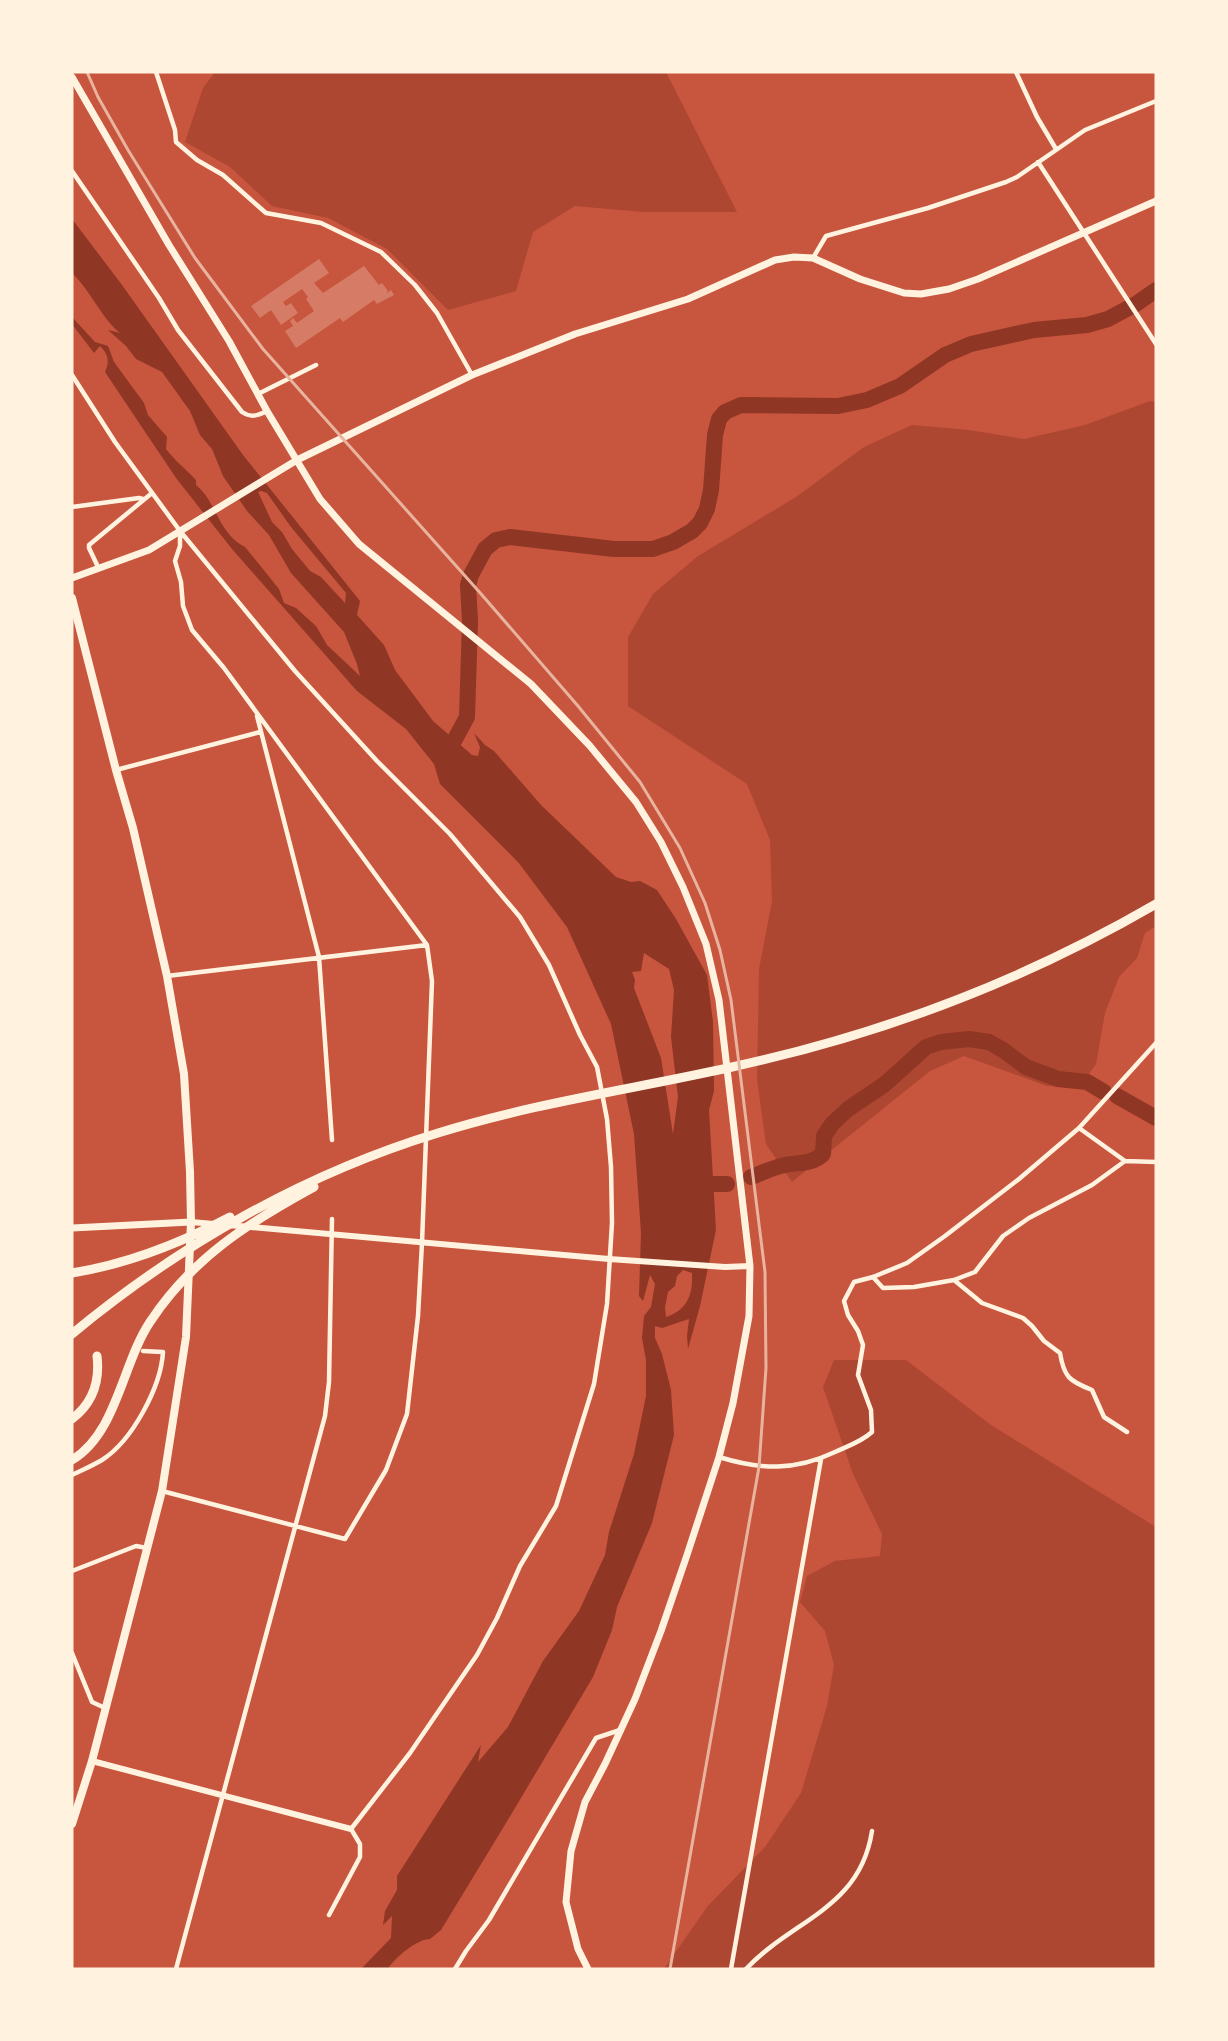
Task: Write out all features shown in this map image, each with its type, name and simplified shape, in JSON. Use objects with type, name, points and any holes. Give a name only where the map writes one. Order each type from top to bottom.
[{"type":"highway","points":[[72,598],[133,828],[167,976],[184,1074],[191,1222],[186,1337],[162,1491],[92,1761],[72,1824]]},
{"type":"highway","points":[[72,1334],[161,1266],[209,1236],[318,1179],[378,1154],[486,1119],[782,1055],[887,1024],[983,988],[1085,942],[1156,903]]},
{"type":"highway","points":[[72,1273],[123,1262],[155,1252],[264,1207]]},
{"type":"highway","points":[[72,1460],[91,1445],[103,1427],[133,1354],[148,1325],[165,1300],[207,1256],[264,1207]]},
{"type":"highway","points":[[72,1419],[84,1408],[95,1388],[98,1377],[97,1356]]},
{"type":"main road","points":[[72,77],[320,499],[358,544],[531,684],[613,773],[643,812],[661,842],[683,887],[706,944],[719,1000],[750,1266],[748,1317],[733,1403],[718,1457],[661,1631],[620,1730],[585,1802],[571,1851],[566,1902],[578,1949],[588,1969]]},
{"type":"main road","points":[[72,578],[149,550],[297,460],[472,375],[575,334],[688,299],[775,260],[794,257],[813,258],[860,279],[904,293],[921,294],[949,289],[978,279],[1156,201]]},
{"type":"main road","points":[[72,1228],[191,1222]]},
{"type":"street","points":[[156,72],[175,130],[176,142],[197,160],[223,175],[266,213],[321,223],[381,252],[415,285],[437,313],[472,375]]},
{"type":"street","points":[[1016,72],[1037,117],[1056,150]]},
{"type":"street","points":[[813,258],[826,236],[928,208],[1006,182],[1085,130],[1156,101]]},
{"type":"street","points":[[1038,162],[1156,343]]},
{"type":"street","points":[[72,171],[178,330],[242,412],[256,416],[267,411]]},
{"type":"street","points":[[258,394],[316,365]]},
{"type":"street","points":[[72,375],[115,442],[152,493],[295,671],[377,761],[450,834],[520,917],[549,965],[597,1067],[607,1119],[612,1223],[607,1304],[594,1384],[556,1506],[520,1566],[497,1618],[477,1655],[410,1753],[351,1829]]},
{"type":"street","points":[[99,569],[89,545],[152,493]]},
{"type":"street","points":[[72,507],[139,498],[144,500]]},
{"type":"street","points":[[162,1491],[345,1539],[386,1470],[407,1414],[418,1316],[432,981],[427,945],[224,668],[192,630],[183,606],[181,582],[175,561],[183,529]]},
{"type":"street","points":[[256,713],[319,957],[332,1140]]},
{"type":"street","points":[[116,770],[260,732]]},
{"type":"street","points":[[167,976],[427,945]]},
{"type":"street","points":[[718,1457],[741,1464],[791,1466],[821,1459],[862,1440],[872,1432],[871,1410],[858,1375],[863,1345],[844,1301],[854,1282],[907,1263],[945,1236],[1079,1128],[1156,1043]]},
{"type":"street","points":[[1079,1128],[1125,1161],[1156,1162]]},
{"type":"street","points":[[873,1277],[883,1288],[914,1287],[954,1280],[975,1272],[1003,1236],[1029,1218],[1092,1185],[1125,1161]]},
{"type":"street","points":[[176,1969],[325,1416],[329,1382],[332,1219]]},
{"type":"street","points":[[191,1222],[618,1260],[725,1267],[750,1266]]},
{"type":"street","points":[[954,1280],[982,1303],[1023,1318],[1044,1341],[1060,1353],[1064,1373],[1074,1383],[1092,1390],[1104,1417],[1127,1432]]},
{"type":"street","points":[[72,1475],[103,1459],[118,1446],[135,1424],[153,1389],[162,1362],[163,1352],[143,1351]]},
{"type":"street","points":[[730,1969],[821,1459]]},
{"type":"street","points":[[72,1571],[136,1546],[147,1548]]},
{"type":"street","points":[[72,1653],[92,1702],[105,1708]]},
{"type":"street","points":[[455,1969],[489,1920],[596,1738],[620,1730]]},
{"type":"street","points":[[92,1761],[351,1829],[360,1844],[360,1857],[329,1915]]},
{"type":"street","points":[[746,1969],[756,1959],[816,1917],[842,1894],[865,1861],[869,1852],[872,1831]]},
{"type":"shaded area","points":[[215,72],[666,72],[737,212],[642,212],[575,206],[533,232],[516,291],[448,310],[387,249],[328,218],[272,206],[230,167],[185,142],[203,88]]},
{"type":"shaded area","points":[[72,219],[243,455],[360,601],[357,615],[384,645],[395,670],[433,721],[472,755],[478,756],[480,747],[474,733],[494,751],[541,805],[616,877],[631,882],[640,881],[657,890],[707,975],[713,1022],[714,1091],[709,1110],[716,1230],[700,1306],[688,1349],[689,1319],[662,1328],[655,1326],[655,1338],[662,1354],[671,1390],[674,1435],[652,1523],[617,1607],[612,1630],[593,1677],[441,1930],[430,1939],[419,1942],[406,1950],[388,1969],[361,1969],[391,1938],[392,1916],[383,1925],[385,1911],[397,1890],[397,1876],[481,1745],[478,1762],[508,1727],[543,1661],[579,1611],[605,1555],[609,1532],[634,1454],[646,1396],[646,1360],[642,1338],[644,1316],[651,1307],[655,1284],[650,1275],[643,1301],[639,1296],[641,1233],[634,1134],[611,1024],[567,927],[518,862],[440,784],[434,764],[406,729],[357,691],[232,549],[176,478],[105,372],[108,361],[105,352],[100,346],[94,353],[72,324],[72,317],[95,342],[108,346],[114,362],[144,403],[148,415],[167,437],[166,449],[196,480],[196,485],[209,500],[228,533],[245,547],[279,589],[284,603],[296,608],[316,626],[327,645],[360,676],[344,632],[291,573],[269,535],[247,511],[223,476],[212,449],[200,435],[190,411],[162,372],[136,359],[126,346],[108,330],[120,333],[72,273]],"holes":[[[258,492],[267,493],[291,527],[346,593],[345,603],[321,577],[310,571],[292,549],[282,532],[272,522]],[[644,953],[669,969],[674,990],[671,1037],[678,1097],[673,1134],[661,1058],[634,988],[635,980],[632,972],[641,971]],[[683,1270],[692,1273],[690,1294],[684,1306],[666,1317],[668,1292],[675,1286],[677,1276]]]},
{"type":"shaded area","points":[[1150,401],[1156,402],[1156,926],[1145,933],[1137,958],[1119,977],[1105,1013],[1096,1064],[1079,1087],[1047,1086],[964,1056],[930,1071],[792,1182],[766,1144],[757,1080],[759,969],[772,901],[770,840],[747,784],[628,706],[628,637],[653,594],[698,556],[796,497],[864,447],[912,425],[969,430],[1024,439],[1085,425]]},
{"type":"shaded area","points":[[834,1360],[906,1360],[991,1425],[1156,1527],[1156,1969],[664,1969],[707,1907],[765,1847],[801,1793],[827,1706],[834,1665],[825,1631],[800,1602],[807,1576],[835,1561],[880,1556],[882,1534],[853,1474],[823,1387]]},
{"type":"building","points":[[319,259],[329,273],[314,283],[323,293],[364,266],[379,285],[382,283],[388,291],[386,294],[391,290],[394,295],[377,304],[374,300],[343,322],[340,318],[296,348],[285,331],[293,326],[290,321],[293,318],[297,323],[314,311],[302,289],[283,302],[286,306],[291,303],[298,313],[281,325],[271,310],[260,318],[251,306]]},
{"type":"waterway","points":[[448,752],[467,717],[470,621],[468,585],[485,549],[496,540],[510,537],[614,549],[653,549],[673,542],[692,531],[700,523],[707,509],[711,490],[715,435],[719,419],[725,412],[741,405],[838,406],[867,400],[900,386],[945,355],[971,344],[1034,330],[1087,325],[1108,319],[1156,290]]},
{"type":"waterway","points":[[751,1177],[781,1166],[809,1162],[818,1158],[823,1154],[824,1136],[832,1124],[848,1109],[885,1084],[926,1047],[941,1042],[969,1039],[989,1042],[1026,1067],[1058,1079],[1087,1082],[1104,1092]]},
{"type":"waterway","points":[[1117,1096],[1156,1118]]},
{"type":"waterway","points":[[693,1184],[727,1184]]},
{"type":"railway","points":[[87,72],[98,97],[128,150],[195,258],[263,349],[482,595],[640,782],[680,848],[705,903],[720,950],[731,1000],[765,1272],[766,1368],[759,1467],[670,1969]]}]
